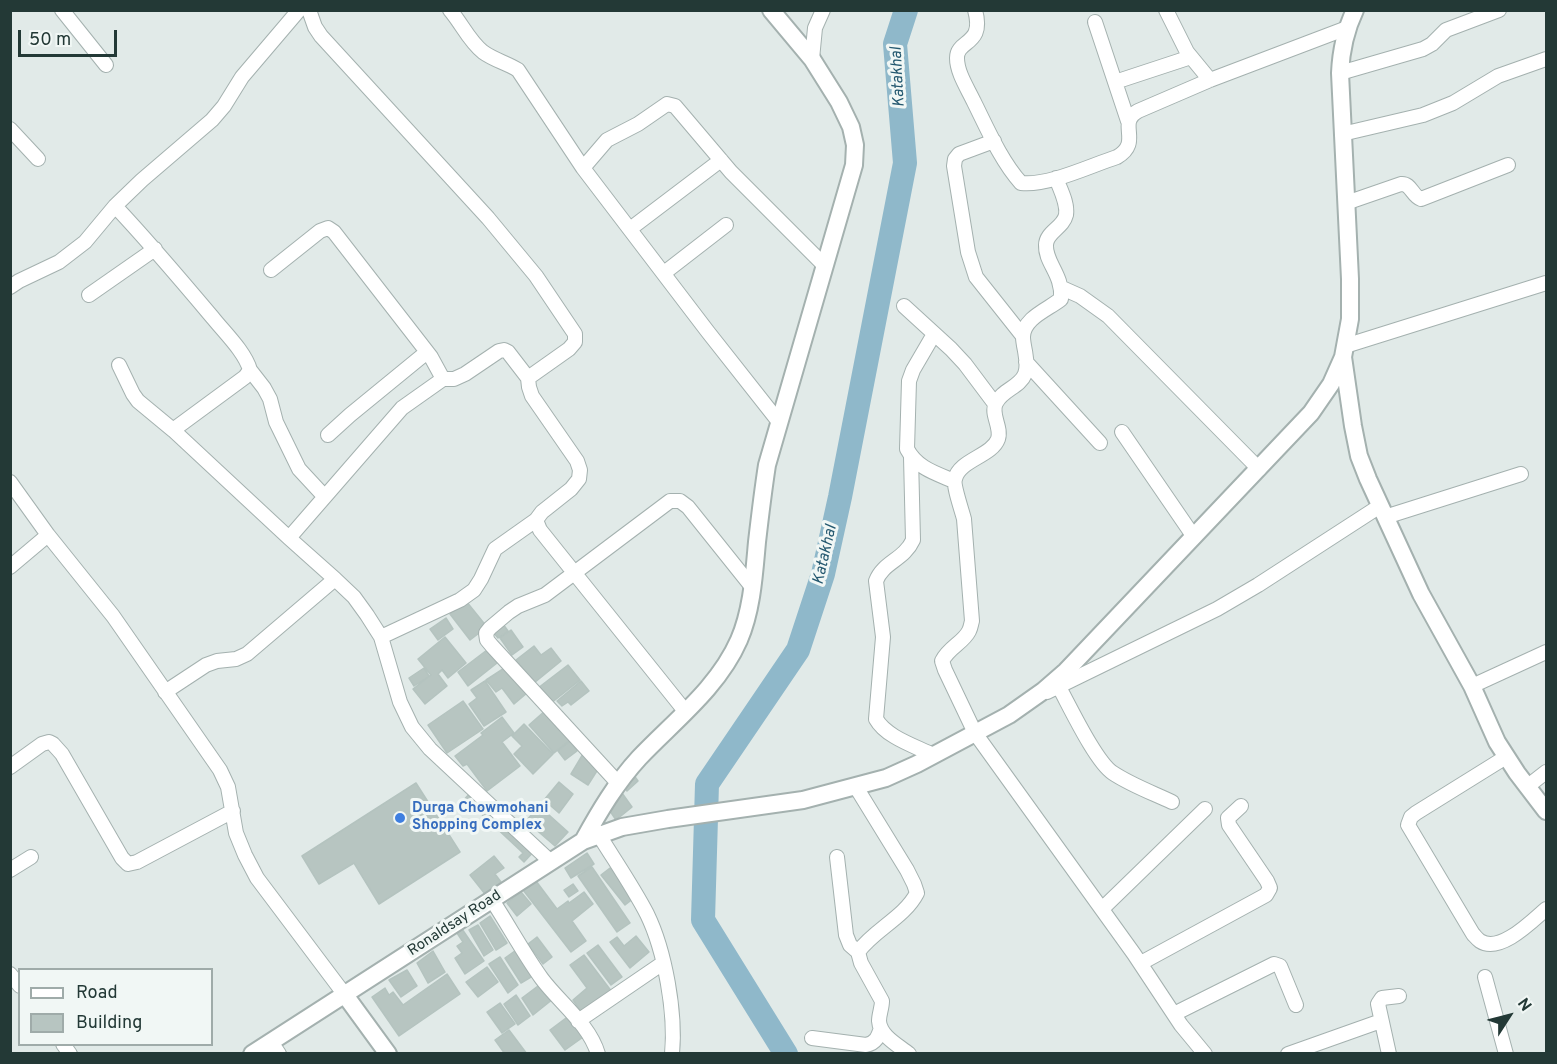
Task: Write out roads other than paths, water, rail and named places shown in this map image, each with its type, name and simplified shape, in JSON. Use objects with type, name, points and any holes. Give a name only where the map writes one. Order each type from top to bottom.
[{"type":"street","points":[[62,10],[106,65]]},
{"type":"street","points":[[12,283],[59,262],[85,242],[115,206],[142,180],[212,120],[224,106],[242,77],[300,10]]},
{"type":"street","points":[[309,10],[321,36],[488,218],[536,276],[575,334],[575,342],[569,349],[528,378]]},
{"type":"street","points":[[672,1053],[674,1038],[669,990],[660,951],[647,915],[591,838],[603,805],[618,783],[703,694],[726,665],[739,639],[749,607],[767,465],[854,165],[855,146],[851,127],[843,110],[812,58],[771,10]]},
{"type":"street","points":[[812,58],[814,28],[823,10]]},
{"type":"street","points":[[975,10],[978,21],[977,32],[960,48],[957,57],[964,82],[994,141],[1021,183],[1033,184],[1056,178],[1117,157],[1125,152],[1130,141],[1128,121],[1095,22]]},
{"type":"street","points":[[1166,10],[1191,57],[1210,80]]},
{"type":"street","points":[[1355,10],[1347,27],[1341,52],[1340,73],[1350,319],[1344,351],[1359,456],[1382,512],[1422,594],[1472,686],[1497,742],[1546,811]]},
{"type":"street","points":[[1340,73],[1423,49],[1432,44],[1446,30],[1499,10]]},
{"type":"street","points":[[453,11],[472,42],[483,52],[518,70],[583,168],[779,422]]},
{"type":"street","points":[[1128,121],[1132,114],[1138,111],[1210,80],[1347,27]]},
{"type":"street","points":[[1115,82],[1191,57]]},
{"type":"street","points":[[1342,134],[1423,115],[1453,103],[1498,76],[1546,59]]},
{"type":"street","points":[[583,168],[607,141],[638,124],[667,104],[675,106],[721,160],[824,265]]},
{"type":"street","points":[[10,129],[38,159]]},
{"type":"street","points":[[994,141],[959,154],[954,166],[968,252],[976,277],[1023,335]]},
{"type":"street","points":[[630,229],[721,160]]},
{"type":"street","points":[[1346,203],[1404,183],[1409,186],[1416,197],[1421,199],[1508,165]]},
{"type":"street","points":[[995,404],[1025,374],[1023,335],[1026,325],[1061,299],[1062,288],[1046,251],[1045,242],[1066,215],[1065,203],[1056,178]]},
{"type":"street","points":[[115,206],[155,249],[243,355],[250,370],[270,399],[276,422],[299,469],[324,496]]},
{"type":"street","points":[[664,273],[726,225]]},
{"type":"street","points":[[271,270],[320,231],[328,228],[334,232],[427,352],[442,379]]},
{"type":"street","points":[[89,295],[155,249]]},
{"type":"street","points":[[1344,351],[1546,283]]},
{"type":"street","points":[[1062,288],[1080,296],[1107,316],[1259,469]]},
{"type":"street","points":[[904,306],[965,364],[995,404],[998,428],[998,438],[993,446],[958,471],[954,481],[964,519],[972,621],[969,631],[946,652],[942,661],[975,733],[1141,963],[1181,1026],[1205,1053]]},
{"type":"street","points":[[934,334],[909,381],[907,449],[919,465],[954,481]]},
{"type":"street","points":[[289,538],[402,408],[442,379],[454,379],[499,351],[508,352],[528,378],[532,396],[577,461],[580,470],[579,479],[536,520],[495,549],[474,590],[460,600],[381,637]]},
{"type":"street","name":"Ronaldsay Road","points":[[252,1053],[275,1048],[345,995],[591,838],[622,827],[803,801],[856,787],[886,778],[1009,714],[1042,691],[1066,670],[1311,413],[1331,384],[1344,351]]},
{"type":"street","points":[[328,435],[427,352]]},
{"type":"street","points":[[1026,362],[1100,443]]},
{"type":"street","points":[[119,365],[138,401],[173,430],[354,597],[381,637],[400,702],[412,727],[430,749],[551,862]]},
{"type":"street","points":[[173,430],[245,377],[250,370]]},
{"type":"street","points":[[1122,432],[1194,537]]},
{"type":"street","points":[[911,457],[913,540],[904,555],[886,567],[876,581],[884,637],[876,719],[888,733],[933,755]]},
{"type":"street","points":[[1026,703],[1217,609],[1382,512],[1521,474]]},
{"type":"street","points":[[10,482],[48,535],[113,616],[220,770],[228,787],[236,833],[257,878],[388,1053]]},
{"type":"street","points":[[618,783],[487,640],[486,633],[508,612],[545,595],[669,501],[680,501],[688,507],[752,587]]},
{"type":"street","points":[[536,520],[540,530],[685,711]]},
{"type":"street","points":[[10,567],[48,535]]},
{"type":"street","points":[[165,692],[206,665],[236,659],[247,654],[335,579]]},
{"type":"street","points":[[1472,686],[1546,652]]},
{"type":"street","points":[[1059,687],[1102,763],[1112,773],[1172,802]]},
{"type":"street","points":[[10,767],[42,744],[49,742],[53,744],[62,754],[122,858],[128,864],[137,862],[233,811]]},
{"type":"street","points":[[1506,757],[1416,813],[1411,817],[1408,825],[1480,942],[1491,944],[1502,942],[1516,934],[1546,909]]},
{"type":"street","points":[[1528,786],[1546,772]]},
{"type":"street","points":[[856,787],[907,870],[917,893],[911,904],[865,943],[858,952]]},
{"type":"street","points":[[1141,963],[1266,895],[1270,888],[1267,881],[1230,825],[1228,818],[1240,806]]},
{"type":"street","points":[[1102,909],[1205,809]]},
{"type":"street","points":[[10,870],[31,856]]},
{"type":"street","points":[[837,857],[846,935],[850,945],[858,952],[861,963],[882,1001],[879,1019],[881,1028],[886,1036],[909,1053]]},
{"type":"street","points":[[492,900],[540,976],[587,1032],[598,1053]]},
{"type":"street","points":[[578,1021],[663,963]]},
{"type":"street","points":[[1174,1014],[1274,964],[1280,966],[1296,1005]]},
{"type":"street","points":[[1485,977],[1506,1053]]},
{"type":"street","points":[[1389,1053],[1378,1004],[1382,998],[1399,996]]},
{"type":"street","points":[[1288,1053],[1381,1021]]},
{"type":"street","points":[[812,1038],[866,1045],[875,1041],[881,1028]]},
{"type":"waterway","name":"Katakhal","points":[[786,1054],[703,920],[707,784],[798,650],[823,574],[905,163],[895,44],[906,10]]},
{"type":"place","name":"Durga Chowmohani Shopping Complex","points":[[400,818]]}]
